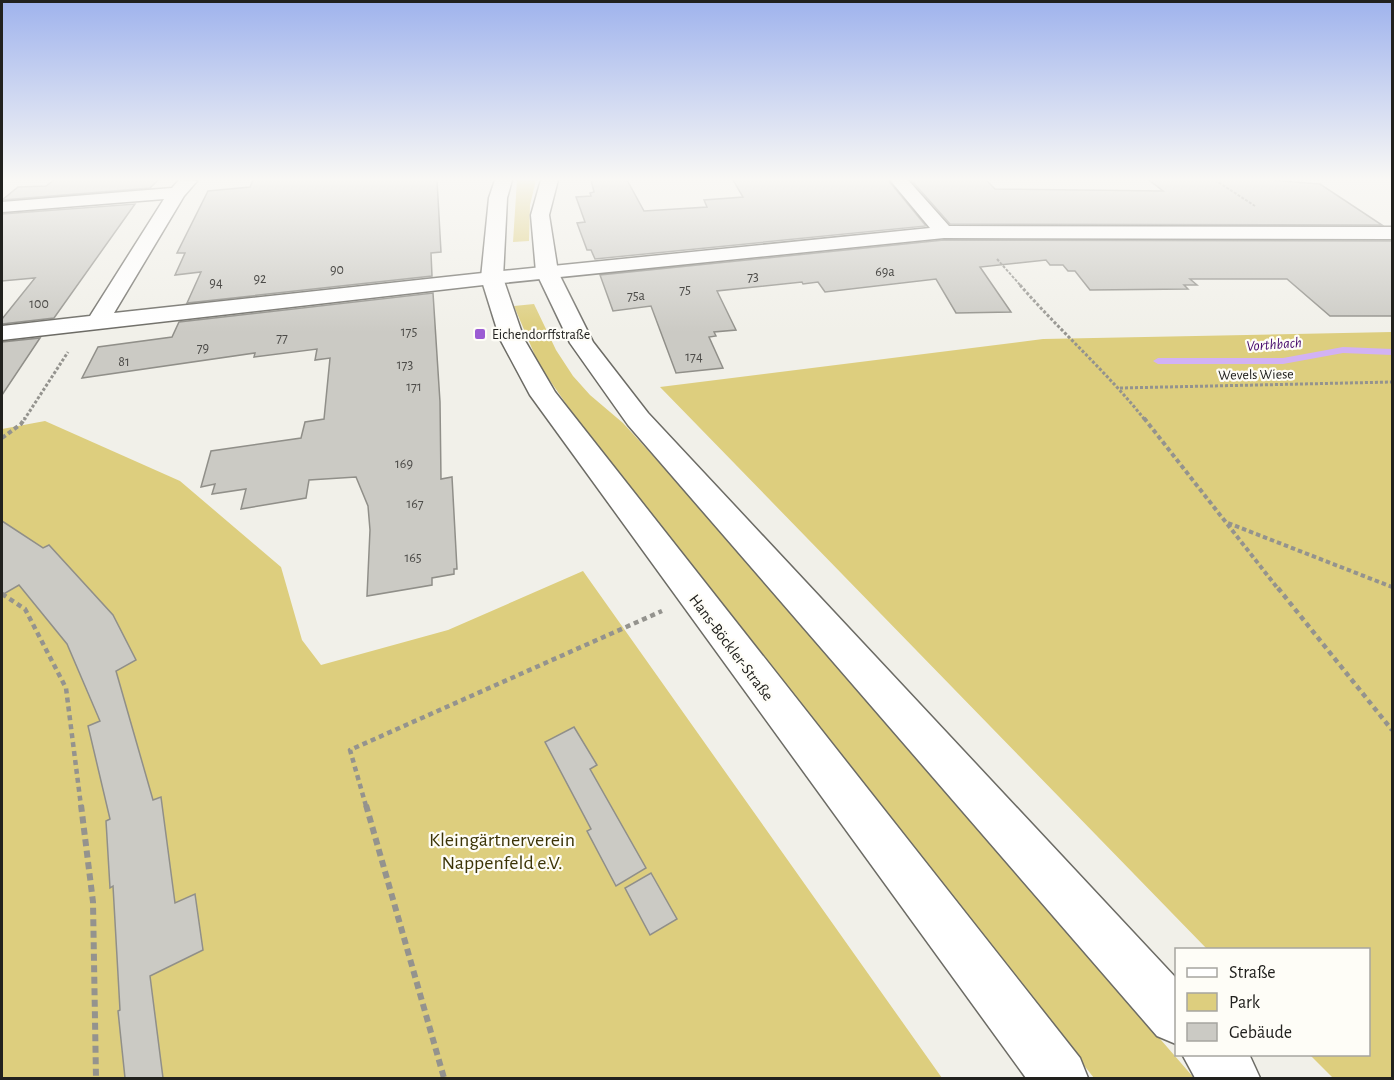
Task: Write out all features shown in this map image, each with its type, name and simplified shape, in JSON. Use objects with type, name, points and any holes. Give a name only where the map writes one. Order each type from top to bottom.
[{"type":"street","points":[[92,323],[154,230]]},
{"type":"street","name":"Hans-Böckler-Straße","points":[[496,230],[492,278],[512,339],[543,395],[1060,1078]]},
{"type":"street","points":[[542,230],[547,272],[582,343],[638,419],[1175,1016]]},
{"type":"street","points":[[2,333],[547,272],[954,231],[1392,233]]},
{"type":"street","points":[[1212,1056],[1232,1078]]},
{"type":"path","points":[[954,231],[990,250],[1056,326],[1120,388],[1350,682],[1392,730]]},
{"type":"path","points":[[2,438],[21,424],[92,323]]},
{"type":"path","name":"Wevels Wiese","points":[[1120,388],[1392,382]]},
{"type":"path","points":[[1227,522],[1392,587]]},
{"type":"path","points":[[2,594],[25,609],[66,688],[93,902],[96,1078]]},
{"type":"path","points":[[444,1078],[351,750],[694,596]]},
{"type":"green space","points":[[514,230],[529,230],[529,241],[513,242]]},
{"type":"green space","points":[[534,304],[556,350],[573,376],[590,395],[623,423],[667,471],[1194,1078],[1094,1078],[613,471],[539,365],[514,306]]},
{"type":"green space","points":[[1392,332],[1392,1078],[1333,1078],[1311,1056],[1370,1056],[1370,948],[1206,948],[660,387],[1043,339]]},
{"type":"green space","name":"Kleingärtnerverein Nappenfeld e.V.","points":[[45,421],[180,481],[281,567],[302,640],[321,665],[448,630],[583,571],[942,1078],[2,1078],[2,429]]},
{"type":"building","points":[[2,230],[116,230],[54,318],[2,324],[2,319],[35,278],[2,281]]},
{"type":"building","points":[[188,230],[440,230],[441,252],[431,253],[432,276],[187,303],[201,272],[175,275],[185,253],[177,253]]},
{"type":"building","points":[[580,230],[882,230],[595,259],[591,250],[587,250]]},
{"type":"building","points":[[944,240],[1392,241],[1392,316],[1330,316],[1287,279],[1190,279],[1197,285],[1184,285],[1188,289],[1090,290],[1075,271],[1068,271],[1063,265],[1050,265],[1046,260],[980,267],[1011,312],[956,313],[936,279],[825,292],[818,282],[717,291],[736,330],[714,332],[716,336],[709,337],[723,368],[676,373],[651,306],[613,311],[600,275]]},
{"type":"building","points":[[433,293],[440,402],[441,479],[452,477],[457,569],[454,569],[454,574],[432,578],[432,585],[367,596],[370,530],[368,506],[356,477],[309,480],[306,498],[241,509],[246,489],[212,494],[215,484],[201,487],[211,451],[301,438],[305,422],[324,419],[330,358],[315,360],[317,349],[254,357],[255,353],[82,378],[98,347],[172,337],[179,322]]},
{"type":"building","points":[[40,338],[2,395],[2,342]]},
{"type":"building","points":[[2,521],[43,548],[49,545],[113,615],[136,660],[116,671],[153,800],[161,797],[175,903],[195,894],[203,950],[150,976],[163,1078],[125,1078],[118,1011],[120,1010],[113,886],[110,888],[106,821],[110,819],[88,726],[100,721],[67,644],[19,585],[2,595]]},
{"type":"building","points":[[574,727],[597,765],[590,769],[646,868],[616,886],[587,831],[591,829],[545,742]]},
{"type":"building","points":[[651,873],[677,919],[650,935],[625,888]]},
{"type":"waterway","name":"Vorthbach","points":[[1158,361],[1283,361],[1343,350],[1392,352]]},
{"type":"place","name":"Eichendorffstraße","points":[[480,334]]}]
